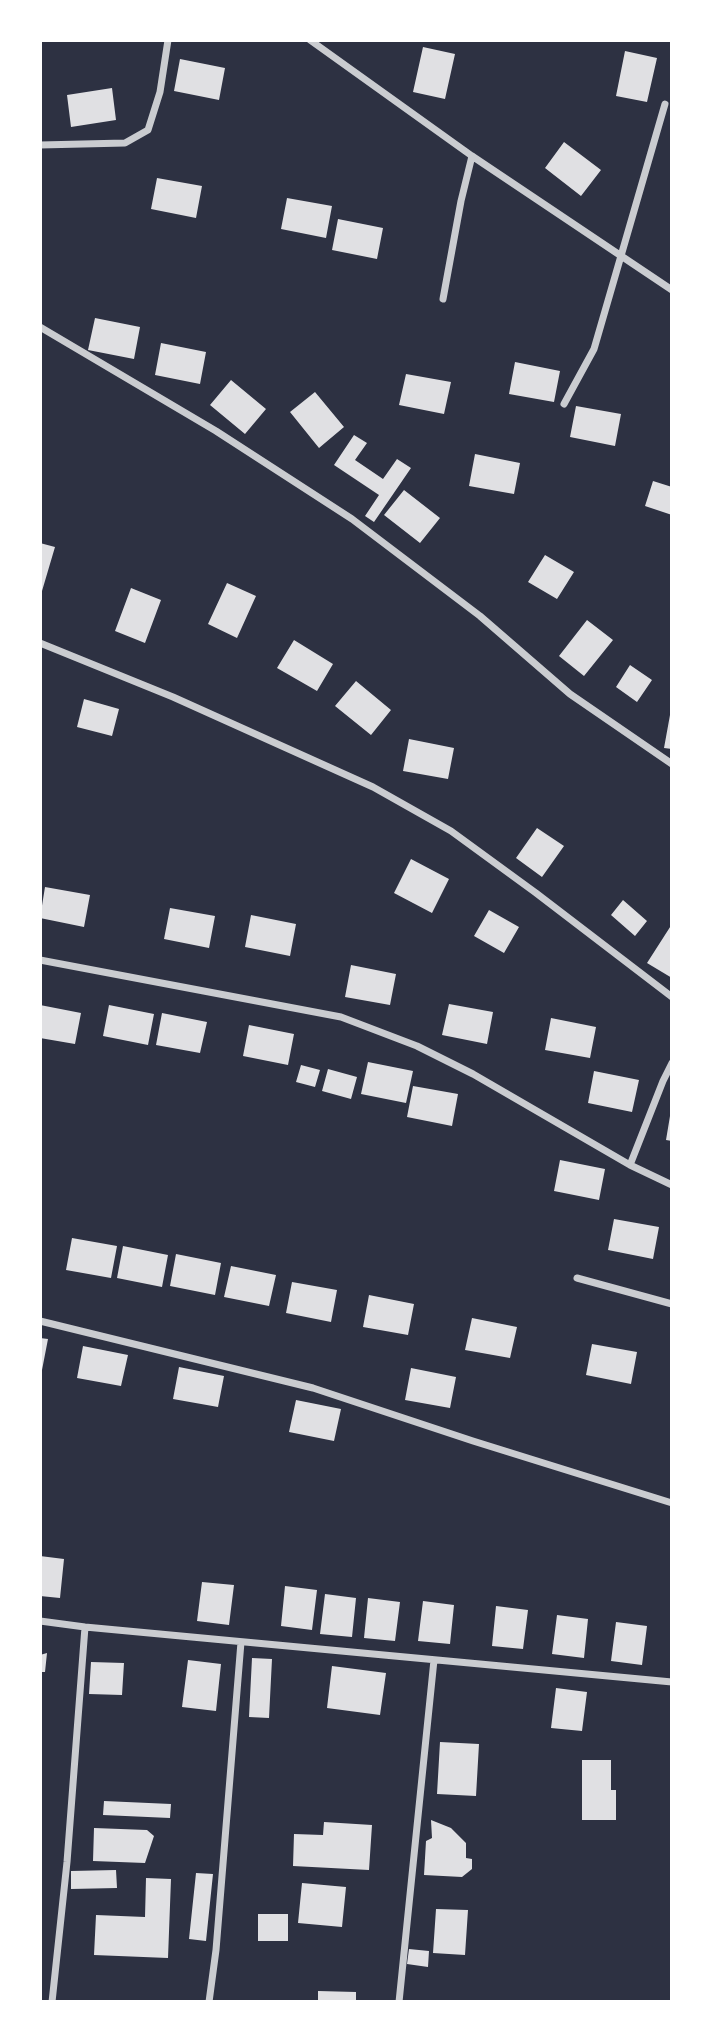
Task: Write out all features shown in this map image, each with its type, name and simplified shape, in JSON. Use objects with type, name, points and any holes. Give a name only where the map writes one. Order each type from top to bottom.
[{"type":"street","points":[[40,145],[125,143],[148,130],[160,92],[168,40]]},
{"type":"street","points":[[310,40],[472,156],[672,290]]},
{"type":"street","points":[[564,404],[594,349],[665,104]]},
{"type":"street","points":[[443,299],[472,156]]},
{"type":"street","points":[[40,327],[216,430],[352,519],[480,616],[570,694],[672,764]]},
{"type":"street","points":[[40,643],[286,747],[407,806],[451,831],[672,998]]},
{"type":"street","points":[[40,960],[341,1017],[417,1046],[473,1074],[630,1165],[672,1185]]},
{"type":"street","points":[[630,1165],[672,1063]]},
{"type":"street","points":[[577,1278],[672,1304]]},
{"type":"street","points":[[40,1321],[313,1388],[672,1503]]},
{"type":"street","points":[[40,1621],[672,1682]]},
{"type":"street","points":[[52,2002],[67,1862],[85,1627]]},
{"type":"street","points":[[209,2002],[216,1950],[241,1642]]},
{"type":"street","points":[[399,2002],[433,1660]]},
{"type":"building","points":[[423,47],[455,54],[445,99],[413,92]]},
{"type":"building","points":[[625,51],[657,58],[647,102],[616,96]]},
{"type":"building","points":[[180,59],[225,68],[219,100],[174,91]]},
{"type":"building","points":[[112,88],[116,120],[71,127],[67,95]]},
{"type":"building","points":[[564,142],[601,170],[581,196],[545,168]]},
{"type":"building","points":[[157,178],[202,186],[196,218],[151,209]]},
{"type":"building","points":[[287,198],[332,206],[326,238],[281,229]]},
{"type":"building","points":[[338,219],[383,228],[377,259],[332,250]]},
{"type":"building","points":[[95,318],[140,327],[134,359],[88,350]]},
{"type":"building","points":[[161,343],[206,352],[200,384],[155,375]]},
{"type":"building","points":[[515,362],[560,371],[554,402],[509,394]]},
{"type":"building","points":[[406,374],[451,382],[444,414],[399,405]]},
{"type":"building","points":[[231,380],[266,409],[245,434],[210,405]]},
{"type":"building","points":[[315,392],[344,427],[319,448],[290,412]]},
{"type":"building","points":[[576,406],[621,414],[615,446],[570,437]]},
{"type":"building","points":[[354,435],[367,443],[355,460],[383,479],[397,459],[411,468],[374,522],[365,516],[379,495],[334,465]]},
{"type":"building","points":[[475,454],[520,463],[514,494],[469,486]]},
{"type":"building","points":[[653,481],[672,487],[672,515],[645,506]]},
{"type":"building","points":[[404,490],[440,518],[420,543],[384,515]]},
{"type":"building","points":[[40,543],[55,547],[42,591],[40,590]]},
{"type":"building","points":[[545,555],[574,572],[557,599],[528,582]]},
{"type":"building","points":[[227,583],[256,596],[237,638],[208,624]]},
{"type":"building","points":[[131,588],[161,600],[145,643],[115,631]]},
{"type":"building","points":[[587,620],[613,640],[584,676],[559,656]]},
{"type":"building","points":[[294,640],[333,664],[317,691],[277,668]]},
{"type":"building","points":[[630,665],[652,680],[637,702],[616,687]]},
{"type":"building","points":[[356,681],[391,710],[371,735],[335,706]]},
{"type":"building","points":[[84,699],[119,709],[112,736],[77,727]]},
{"type":"building","points":[[670,715],[672,716],[672,749],[664,748]]},
{"type":"building","points":[[409,739],[454,748],[448,779],[403,771]]},
{"type":"building","points":[[537,828],[564,846],[542,877],[516,858]]},
{"type":"building","points":[[411,859],[449,879],[432,913],[394,893]]},
{"type":"building","points":[[45,887],[90,895],[84,927],[40,918]]},
{"type":"building","points":[[623,900],[647,921],[635,936],[611,915]]},
{"type":"building","points":[[170,908],[215,916],[209,948],[164,939]]},
{"type":"building","points":[[489,910],[519,927],[504,953],[474,936]]},
{"type":"building","points":[[251,915],[296,924],[290,956],[245,947]]},
{"type":"building","points":[[672,924],[672,978],[647,963]]},
{"type":"building","points":[[351,965],[396,974],[390,1005],[345,997]]},
{"type":"building","points":[[449,1004],[493,1012],[487,1044],[442,1035]]},
{"type":"building","points":[[40,1005],[81,1013],[75,1044],[40,1038]]},
{"type":"building","points":[[109,1005],[154,1014],[148,1045],[103,1036]]},
{"type":"building","points":[[162,1013],[207,1022],[200,1053],[156,1045]]},
{"type":"building","points":[[551,1018],[596,1027],[590,1058],[545,1050]]},
{"type":"building","points":[[249,1025],[294,1034],[288,1065],[243,1056]]},
{"type":"building","points":[[368,1062],[413,1071],[406,1103],[361,1094]]},
{"type":"building","points":[[301,1065],[320,1070],[315,1087],[296,1082]]},
{"type":"building","points":[[328,1069],[357,1077],[351,1099],[322,1091]]},
{"type":"building","points":[[594,1071],[639,1080],[632,1112],[588,1103]]},
{"type":"building","points":[[413,1086],[458,1094],[452,1126],[407,1117]]},
{"type":"building","points":[[672,1116],[672,1141],[666,1140]]},
{"type":"building","points":[[560,1160],[605,1169],[599,1200],[554,1191]]},
{"type":"building","points":[[614,1219],[659,1227],[653,1259],[608,1250]]},
{"type":"building","points":[[72,1238],[117,1246],[111,1278],[66,1270]]},
{"type":"building","points":[[123,1246],[168,1255],[162,1287],[117,1278]]},
{"type":"building","points":[[176,1254],[221,1263],[215,1295],[170,1286]]},
{"type":"building","points":[[231,1266],[276,1275],[269,1306],[224,1297]]},
{"type":"building","points":[[292,1282],[337,1290],[331,1322],[286,1313]]},
{"type":"building","points":[[369,1295],[414,1304],[408,1335],[363,1327]]},
{"type":"building","points":[[472,1318],[517,1327],[510,1358],[465,1350]]},
{"type":"building","points":[[40,1338],[48,1339],[42,1370],[40,1370]]},
{"type":"building","points":[[592,1344],[637,1352],[631,1384],[586,1375]]},
{"type":"building","points":[[83,1346],[128,1355],[121,1386],[77,1378]]},
{"type":"building","points":[[179,1367],[224,1376],[218,1407],[173,1399]]},
{"type":"building","points":[[411,1368],[456,1377],[450,1408],[405,1400]]},
{"type":"building","points":[[296,1400],[341,1409],[334,1441],[289,1432]]},
{"type":"building","points":[[40,1556],[64,1559],[60,1598],[40,1596]]},
{"type":"building","points":[[202,1582],[234,1585],[229,1625],[197,1621]]},
{"type":"building","points":[[285,1586],[317,1590],[312,1630],[281,1626]]},
{"type":"building","points":[[325,1594],[356,1598],[352,1637],[320,1634]]},
{"type":"building","points":[[368,1598],[400,1602],[395,1641],[364,1638]]},
{"type":"building","points":[[423,1601],[454,1605],[450,1644],[418,1641]]},
{"type":"building","points":[[496,1606],[528,1610],[523,1649],[492,1646]]},
{"type":"building","points":[[557,1615],[588,1619],[584,1658],[552,1654]]},
{"type":"building","points":[[616,1622],[647,1626],[642,1665],[611,1661]]},
{"type":"building","points":[[47,1653],[45,1672],[40,1672],[40,1655]]},
{"type":"building","points":[[252,1658],[272,1659],[269,1718],[249,1717]]},
{"type":"building","points":[[188,1660],[221,1664],[216,1711],[182,1707]]},
{"type":"building","points":[[91,1662],[124,1663],[122,1695],[89,1694]]},
{"type":"building","points":[[332,1666],[386,1673],[380,1715],[327,1708]]},
{"type":"building","points":[[556,1688],[587,1692],[582,1731],[551,1728]]},
{"type":"building","points":[[440,1742],[479,1744],[476,1796],[437,1794]]},
{"type":"building","points":[[582,1760],[611,1760],[611,1790],[616,1790],[616,1820],[582,1820]]},
{"type":"building","points":[[104,1801],[171,1804],[170,1818],[103,1815]]},
{"type":"building","points":[[431,1820],[451,1828],[466,1843],[466,1858],[472,1859],[472,1869],[462,1877],[424,1875],[426,1841],[432,1838]]},
{"type":"building","points":[[324,1822],[372,1825],[369,1870],[293,1866],[294,1834],[323,1835]]},
{"type":"building","points":[[94,1828],[147,1830],[154,1836],[145,1863],[93,1861]]},
{"type":"building","points":[[116,1870],[117,1888],[71,1889],[71,1871]]},
{"type":"building","points":[[196,1873],[213,1874],[206,1941],[189,1939]]},
{"type":"building","points":[[146,1878],[171,1879],[168,1958],[94,1955],[96,1915],[145,1917]]},
{"type":"building","points":[[302,1883],[346,1887],[342,1927],[298,1923]]},
{"type":"building","points":[[436,1909],[468,1910],[465,1955],[433,1953]]},
{"type":"building","points":[[258,1914],[288,1914],[288,1941],[258,1941]]},
{"type":"building","points":[[409,1949],[429,1951],[428,1967],[407,1964]]},
{"type":"building","points":[[318,1991],[356,1992],[356,2002],[318,2002]]}]
